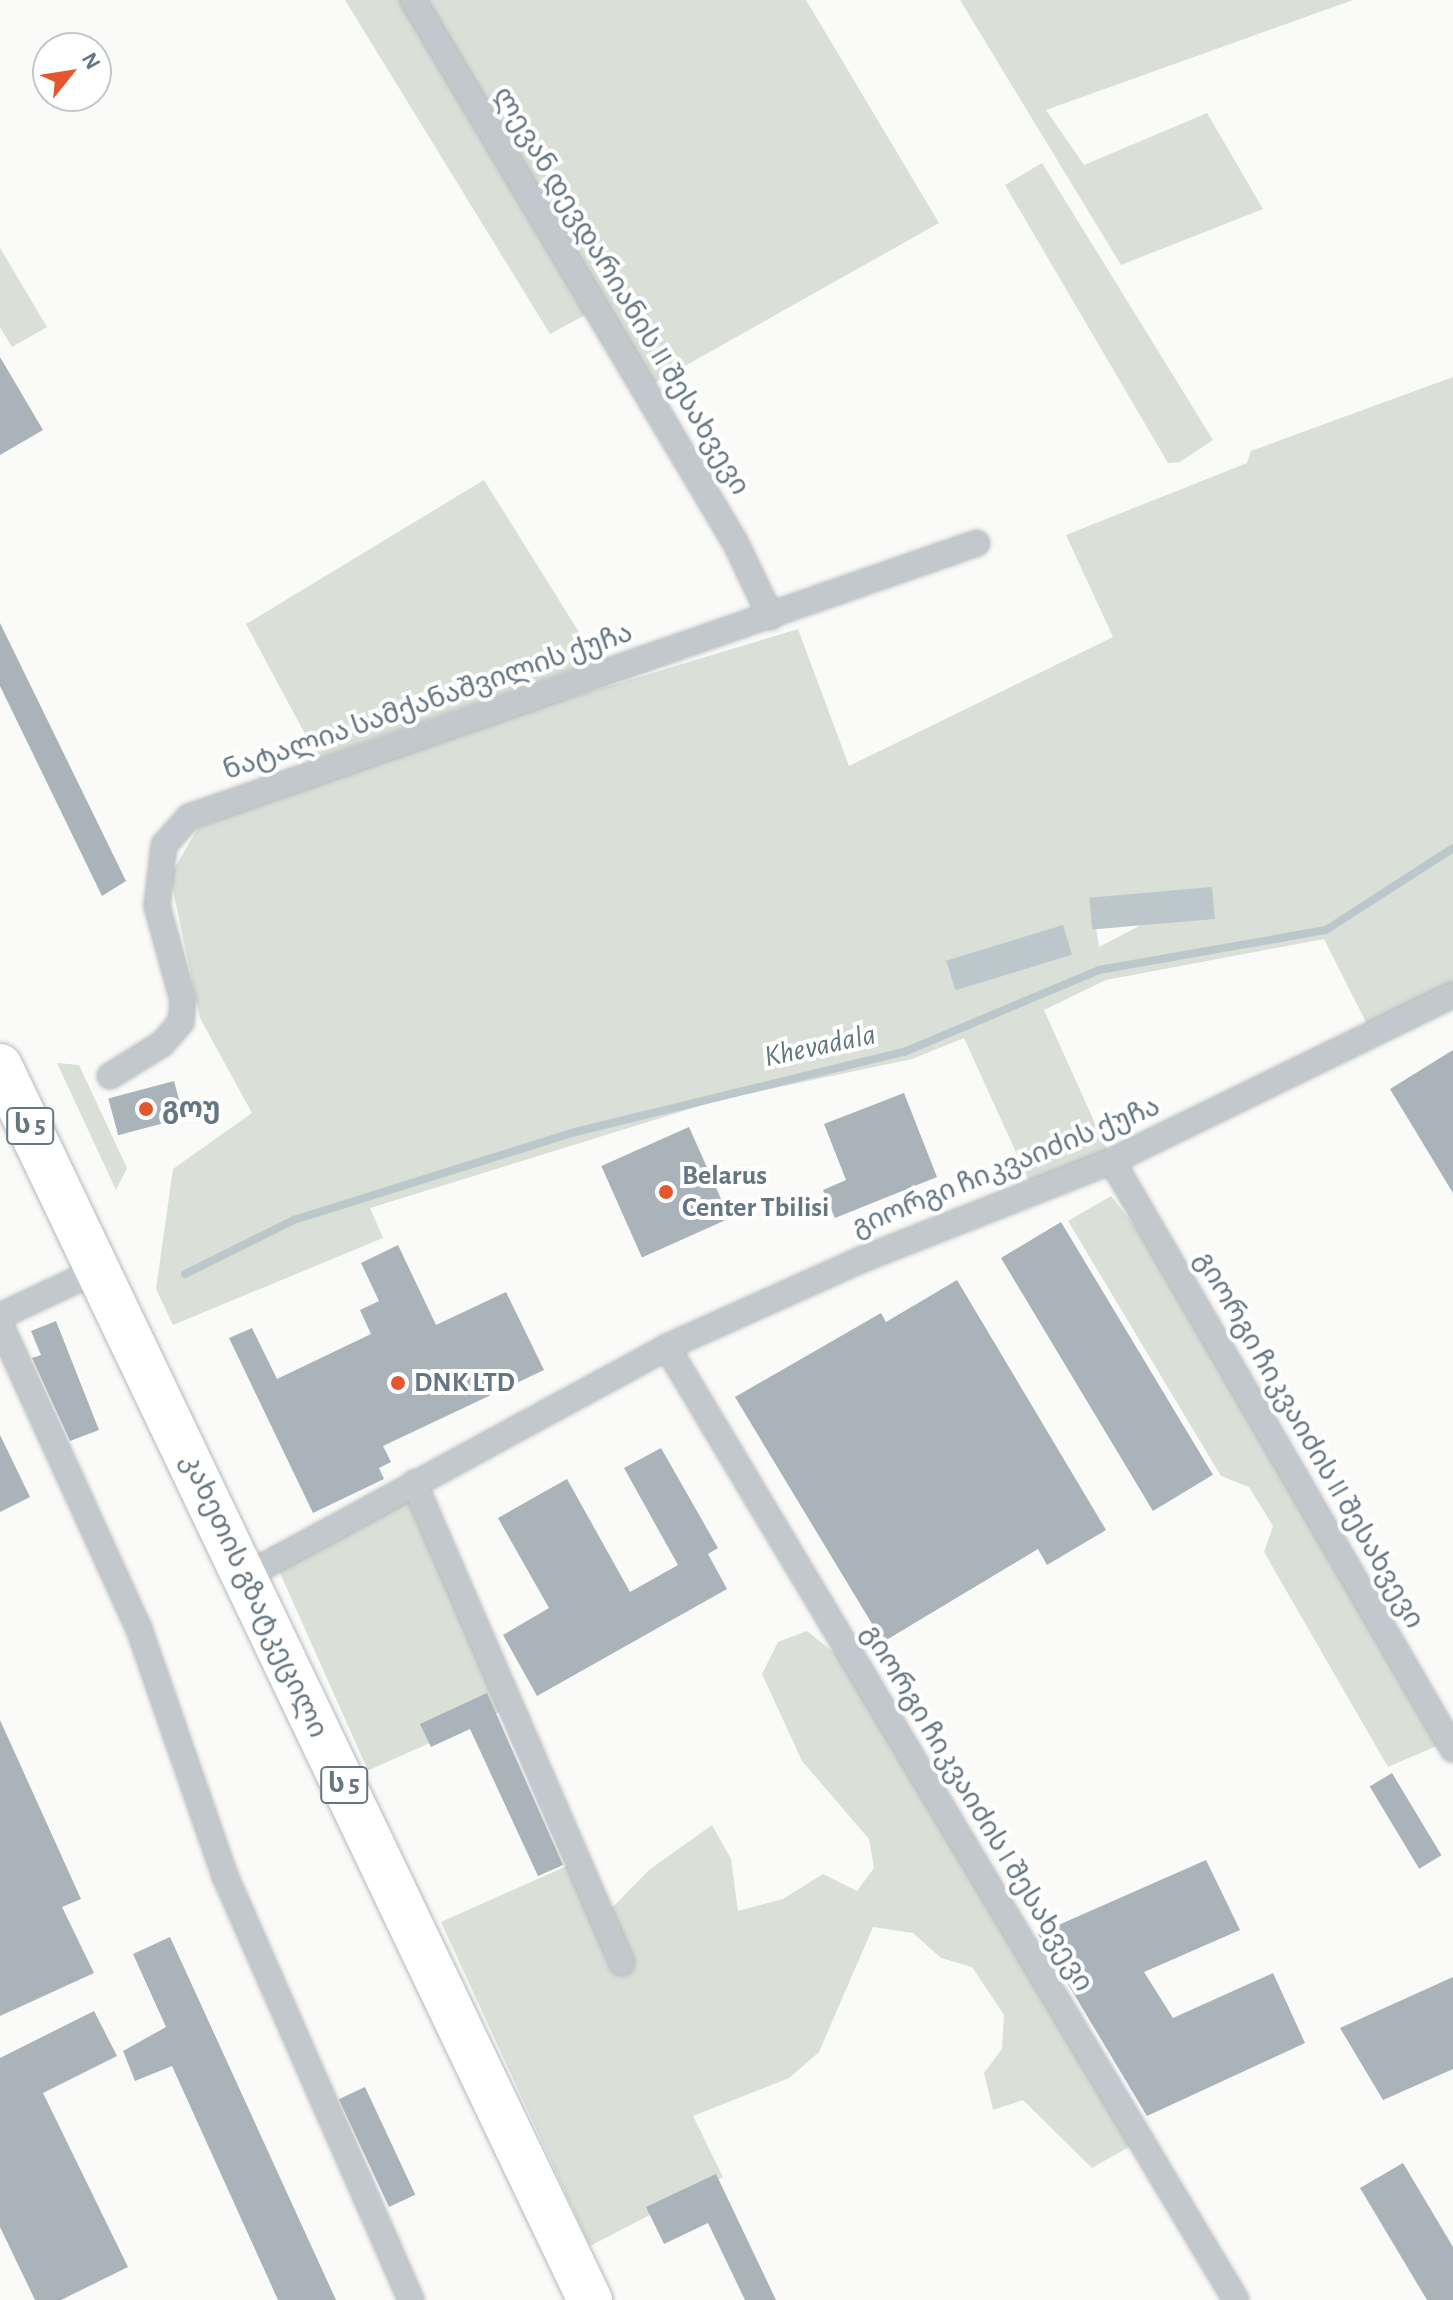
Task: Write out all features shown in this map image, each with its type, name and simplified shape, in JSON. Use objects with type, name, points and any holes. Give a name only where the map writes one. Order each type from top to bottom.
[{"type":"highway","name":"კახეთის გზატკეცილი","points":[[0,1066],[590,2300]]},
{"type":"street","name":"ლევან დევდარიანის II შესახვევი","points":[[413,0],[735,542],[771,617]]},
{"type":"street","name":"ნატალია სამქანაშვილის ქუჩა","points":[[110,1076],[162,1044],[181,1022],[183,1000],[157,906],[164,845],[189,817],[977,543]]},
{"type":"street","name":"გიორგი ჩიკვაიძის ქუჩა","points":[[244,1577],[667,1347],[858,1261],[1112,1161],[1453,995]]},
{"type":"street","name":"გიორგი ჩიკვაიძის II შესახვევი","points":[[1112,1161],[1453,1749]]},
{"type":"street","points":[[0,1316],[98,1270]]},
{"type":"street","points":[[0,1324],[139,1629],[225,1876],[411,2300]]},
{"type":"street","name":"გიორგი ჩიკვაიძის I შესახვევი","points":[[667,1347],[1236,2300]]},
{"type":"street","points":[[414,1483],[622,1963]]},
{"type":"shaded area","points":[[345,0],[403,0],[587,314],[550,334]]},
{"type":"shaded area","points":[[426,0],[806,0],[939,223],[651,385]]},
{"type":"shaded area","points":[[960,0],[1353,0],[1046,110],[1084,165],[1207,113],[1263,209],[1121,265]]},
{"type":"shaded area","points":[[1042,163],[1213,440],[1180,462],[1168,463],[1005,185]]},
{"type":"shaded area","points":[[0,248],[47,327],[12,347],[0,327]]},
{"type":"shaded area","points":[[1453,377],[1453,995],[1372,1034],[1324,939],[1106,980],[1044,1010],[1112,1161],[1034,1192],[964,1038],[912,1059],[719,1100],[370,1208],[383,1238],[173,1325],[156,1289],[173,1169],[252,1113],[200,1018],[170,876],[198,828],[391,752],[798,629],[849,766],[1113,637],[1066,535],[1247,463],[1251,451]],"holes":[[[1212,888],[1099,947],[1094,917]]]},
{"type":"shaded area","points":[[484,480],[597,661],[318,758],[246,624]]},
{"type":"shaded area","points":[[1212,887],[1215,919],[1092,930],[1089,898]]},
{"type":"shaded area","points":[[1063,925],[1072,955],[955,990],[946,961]]},
{"type":"shaded area","points":[[57,1063],[79,1065],[127,1168],[116,1190]]},
{"type":"shaded area","points":[[1111,1196],[1193,1301],[1448,1741],[1388,1767],[1264,1552],[1273,1526],[1249,1487],[1221,1476],[1068,1221]]},
{"type":"shaded area","points":[[414,1483],[513,1706],[368,1771],[269,1548]]},
{"type":"shaded area","points":[[807,1631],[863,1676],[1141,2140],[1092,2168],[1023,2100],[993,2110],[984,2073],[1002,2049],[1004,2015],[972,1967],[941,1958],[913,1933],[873,1927],[819,2052],[789,2078],[693,2116],[723,2177],[590,2246],[441,1922],[578,1861],[603,1917],[649,1870],[712,1825],[731,1859],[738,1911],[783,1899],[823,1874],[857,1891],[874,1868],[869,1839],[802,1761],[762,1674],[778,1642]]},
{"type":"building","points":[[0,357],[43,430],[0,455]]},
{"type":"building","points":[[0,623],[126,881],[102,896],[0,686]]},
{"type":"building","points":[[1453,1050],[1453,1193],[1390,1089]]},
{"type":"building","points":[[174,1081],[184,1118],[118,1135],[108,1099]]},
{"type":"building","points":[[904,1093],[937,1177],[835,1218],[823,1190],[846,1180],[824,1124]]},
{"type":"building","name":"Belarus Center Tbilisi","points":[[689,1127],[730,1218],[642,1257],[601,1166]]},
{"type":"building","points":[[1061,1222],[1213,1475],[1153,1511],[1001,1258]]},
{"type":"building","points":[[398,1245],[436,1325],[506,1292],[544,1370],[383,1446],[391,1462],[379,1468],[384,1479],[313,1513],[229,1338],[252,1328],[277,1379],[371,1334],[360,1310],[379,1301],[361,1263]]},
{"type":"building","points":[[957,1280],[1106,1530],[1047,1565],[1038,1549],[883,1642],[735,1397],[881,1313],[886,1322]]},
{"type":"building","points":[[56,1321],[99,1430],[70,1441],[32,1358],[41,1355],[31,1331]]},
{"type":"building","points":[[0,1435],[30,1497],[0,1512]]},
{"type":"building","points":[[661,1448],[718,1548],[708,1554],[727,1589],[537,1696],[503,1635],[549,1608],[498,1518],[567,1479],[630,1592],[678,1565],[624,1468]]},
{"type":"building","points":[[487,1693],[563,1865],[538,1876],[470,1729],[431,1747],[420,1724]]},
{"type":"building","points":[[0,1720],[81,1899],[62,1907],[94,1973],[0,2016]]},
{"type":"building","points":[[1392,1773],[1441,1855],[1419,1869],[1370,1786]]},
{"type":"building","points":[[1206,1860],[1240,1930],[1144,1972],[1173,2018],[1273,1973],[1305,2043],[1147,2116],[1038,1934]]},
{"type":"building","points":[[170,1937],[336,2300],[278,2300],[172,2066],[135,2081],[123,2051],[166,2027],[133,1954]]},
{"type":"building","points":[[1453,1977],[1453,2069],[1383,2100],[1340,2028]]},
{"type":"building","points":[[94,2011],[117,2056],[43,2093],[128,2267],[61,2300],[35,2300],[0,2227],[0,2058]]},
{"type":"building","points":[[365,2087],[415,2195],[389,2207],[339,2099]]},
{"type":"building","points":[[1403,2163],[1453,2247],[1453,2300],[1427,2300],[1360,2188]]},
{"type":"building","points":[[716,2174],[776,2300],[745,2300],[708,2223],[664,2244],[646,2207]]},
{"type":"waterway","name":"Khevadala","points":[[185,1274],[294,1220],[575,1132],[904,1052],[1099,970],[1326,930],[1453,848]]},
{"type":"place","name":"გოუ","points":[[146,1109]]},
{"type":"place","name":"Belarus Center Tbilisi","points":[[666,1192]]},
{"type":"place","name":"DNK LTD","points":[[398,1383]]}]
